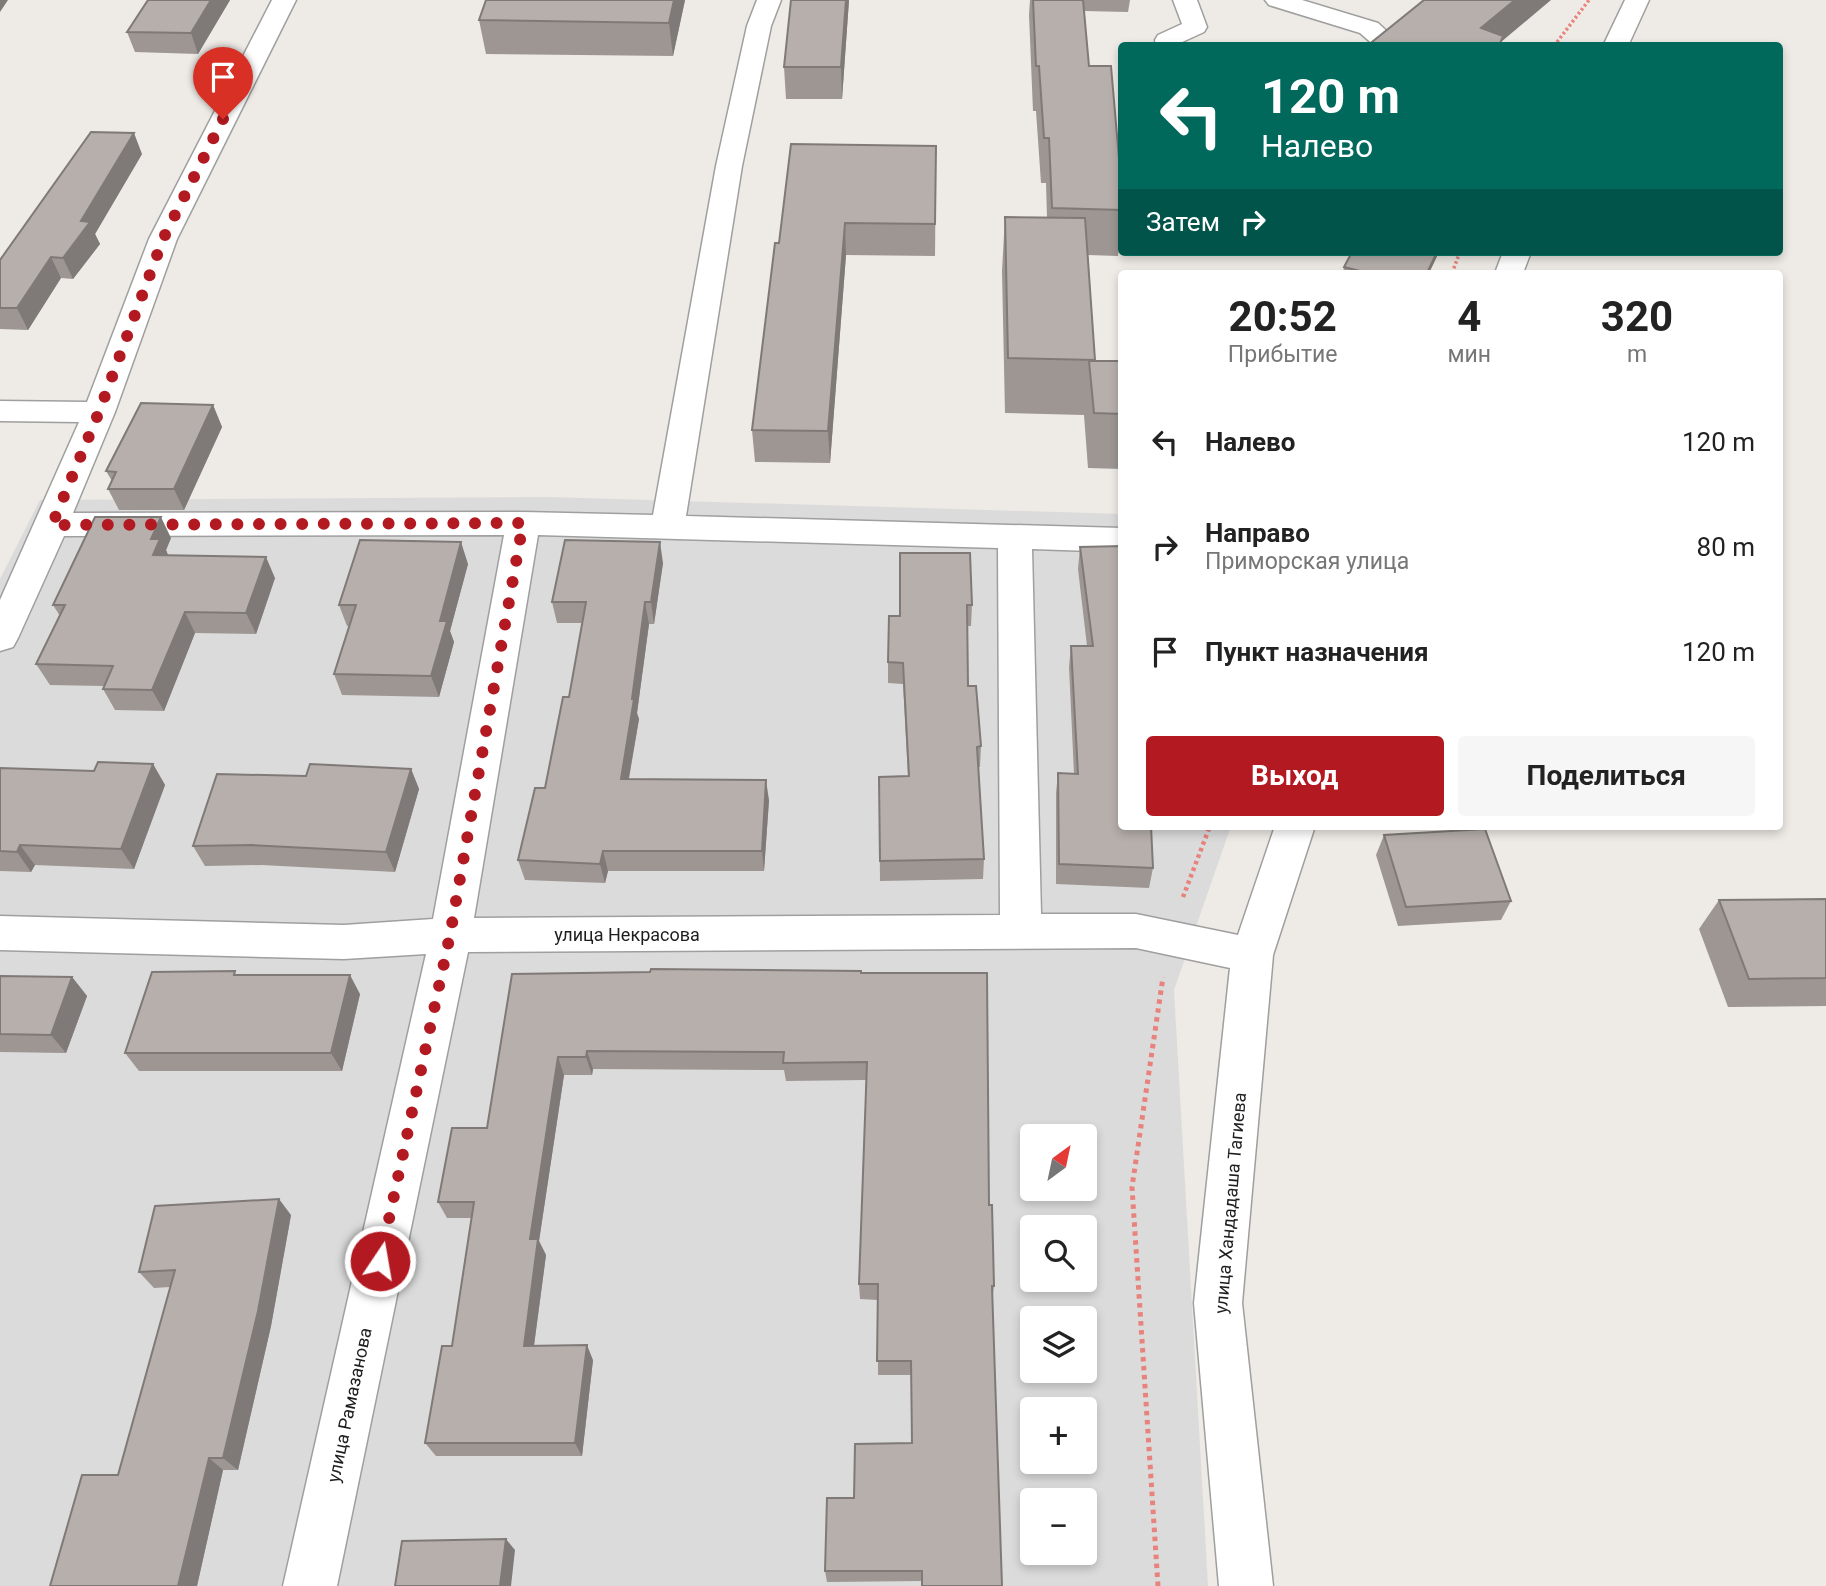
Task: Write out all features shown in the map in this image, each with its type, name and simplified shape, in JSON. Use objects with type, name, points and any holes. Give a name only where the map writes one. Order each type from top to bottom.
[{"type":"street","points":[[0,638],[52,525],[99,412],[163,239],[284,0]]},
{"type":"street","points":[[668,526],[729,166],[760,26],[769,0]]},
{"type":"street","points":[[1168,42],[1195,27],[1185,0]]},
{"type":"street","points":[[1277,0],[1369,28],[1386,42]]},
{"type":"street","points":[[1615,42],[1635,0]]},
{"type":"street","points":[[0,411],[99,412]]},
{"type":"street","points":[[52,525],[523,523],[1118,540]]},
{"type":"street","name":"улица Рамазанова","points":[[310,1586],[450,935],[523,523]]},
{"type":"street","points":[[1015,537],[1021,933]]},
{"type":"street","name":"улица Хандадаша Тагиева","points":[[1239,1586],[1212,1301],[1250,954],[1288,830]]},
{"type":"street","name":"улица Хандадаша Тагиева","points":[[1246,1586],[1218,1303],[1250,954],[1294,830]]},
{"type":"street","name":"улица Некрасова","points":[[0,933],[344,942],[450,935],[1136,931],[1250,954]]},
{"type":"path","points":[[1557,42],[1589,0]]},
{"type":"path","points":[[1157,1586],[1132,1187],[1168,938],[1208,830]]},
{"type":"shaded area","points":[[549,497],[1118,514],[1118,830],[1230,830],[1174,990],[1208,1586],[0,1586],[0,579],[40,500]]},
{"type":"building","points":[[148,0],[211,0],[191,33],[127,32]]},
{"type":"building","points":[[486,0],[674,0],[669,23],[479,20]]},
{"type":"building","points":[[791,0],[846,0],[841,67],[784,67]]},
{"type":"building","points":[[1033,0],[1083,0],[1089,66],[1111,66],[1118,147],[1118,210],[1052,208],[1049,138],[1044,138],[1039,66],[1036,66]]},
{"type":"building","points":[[1424,0],[1515,0],[1481,28],[1503,36],[1501,42],[1372,42]]},
{"type":"building","points":[[91,132],[134,133],[81,221],[90,222],[63,258],[51,257],[17,308],[0,308],[0,260]]},
{"type":"building","points":[[791,144],[936,146],[935,224],[845,223],[828,431],[752,430],[775,243],[779,243]]},
{"type":"building","points":[[1005,217],[1085,218],[1095,360],[1008,358]]},
{"type":"building","points":[[1350,256],[1435,256],[1428,270],[1356,270],[1344,267]]},
{"type":"building","points":[[1089,361],[1118,361],[1118,414],[1094,413]]},
{"type":"building","points":[[141,403],[213,405],[174,489],[108,489],[116,472],[106,471]]},
{"type":"building","points":[[95,517],[161,517],[151,539],[160,539],[153,555],[266,557],[246,613],[185,612],[152,690],[103,689],[113,666],[36,664],[65,605],[53,605]]},
{"type":"building","points":[[360,540],[461,542],[440,621],[447,621],[431,676],[334,674],[356,605],[339,605]]},
{"type":"building","points":[[565,540],[660,542],[651,602],[645,602],[634,699],[621,779],[766,780],[762,851],[603,851],[600,864],[518,860],[535,788],[545,788],[563,697],[569,697],[586,602],[552,602]]},
{"type":"building","points":[[1118,546],[1118,830],[1151,830],[1153,868],[1059,864],[1058,773],[1078,774],[1071,646],[1093,646],[1080,547]]},
{"type":"building","points":[[900,553],[970,553],[972,605],[967,605],[968,686],[976,686],[981,746],[977,747],[984,859],[880,861],[879,777],[909,776],[903,663],[888,662],[889,616],[900,616]]},
{"type":"building","points":[[98,762],[153,764],[121,849],[20,845],[17,852],[0,851],[0,768],[94,771]]},
{"type":"building","points":[[310,764],[411,769],[386,852],[251,845],[193,846],[217,774],[306,776]]},
{"type":"building","points":[[1485,830],[1511,901],[1406,907],[1384,835]]},
{"type":"building","points":[[1826,899],[1826,978],[1749,979],[1719,900]]},
{"type":"building","points":[[651,969],[987,973],[989,1205],[992,1205],[992,1286],[1002,1586],[922,1586],[922,1571],[825,1571],[827,1498],[854,1498],[855,1444],[912,1443],[911,1361],[877,1361],[878,1284],[859,1284],[867,1062],[783,1063],[784,1052],[587,1051],[586,1057],[558,1057],[530,1239],[538,1239],[524,1346],[587,1345],[575,1443],[425,1443],[442,1346],[452,1346],[474,1202],[438,1202],[452,1128],[487,1128],[512,974],[650,972]]},
{"type":"building","points":[[235,971],[234,975],[350,975],[331,1053],[125,1053],[152,972]]},
{"type":"building","points":[[0,976],[72,977],[51,1035],[0,1034]]},
{"type":"building","points":[[279,1199],[258,1311],[223,1458],[209,1458],[178,1586],[50,1586],[82,1475],[118,1475],[175,1270],[139,1272],[155,1206]]},
{"type":"building","points":[[506,1539],[500,1586],[395,1586],[402,1541]]},
{"type":"route","points":[[223,119],[163,239],[99,412],[52,525],[523,523],[450,935],[380,1261]]}]
